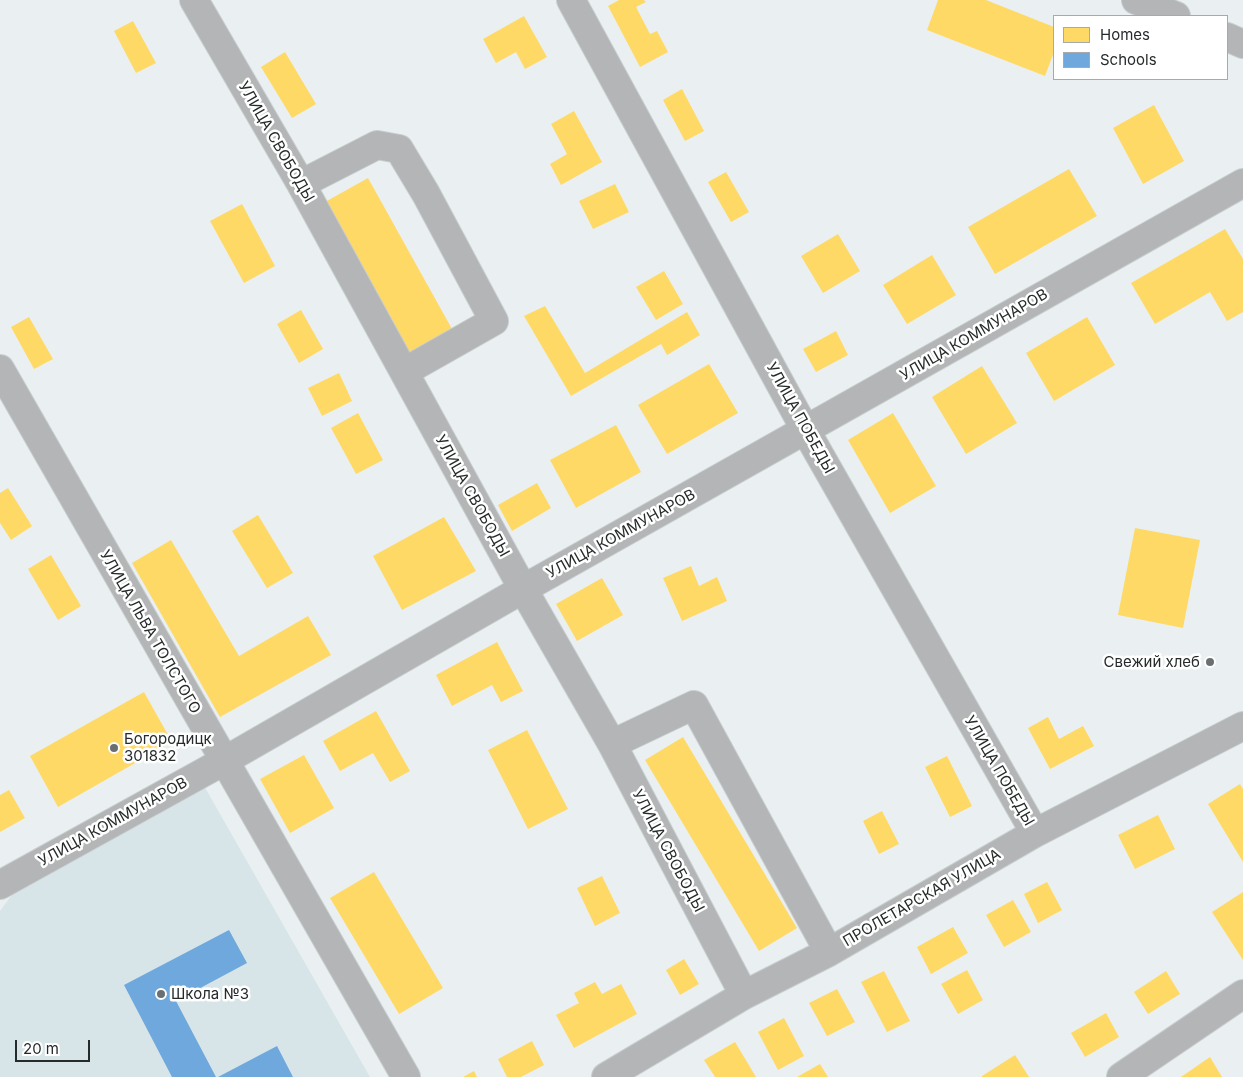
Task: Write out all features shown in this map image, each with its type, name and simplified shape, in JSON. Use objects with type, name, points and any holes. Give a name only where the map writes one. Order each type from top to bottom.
[{"type":"street","name":"УЛИЦА СВОБОДЫ","points":[[194,0],[301,184],[524,589],[612,744],[744,995]]},
{"type":"street","name":"УЛИЦА ПОБЕДЫ","points":[[571,0],[806,430],[1035,833]]},
{"type":"street","points":[[1136,0],[1174,15]]},
{"type":"street","points":[[1228,37],[1243,44]]},
{"type":"street","points":[[301,184],[377,145],[398,149],[426,194],[494,321],[404,372]]},
{"type":"street","name":"УЛИЦА КОММУНАРОВ","points":[[0,884],[224,761],[524,589],[1243,183]]},
{"type":"street","name":"УЛИЦА ЛЬВА ТОЛСТОГО","points":[[0,370],[406,1077]]},
{"type":"street","points":[[612,744],[694,705],[829,952]]},
{"type":"street","name":"ПРОЛЕТАРСКАЯ УЛИЦА","points":[[606,1077],[744,995],[829,952],[1035,833],[1243,726]]},
{"type":"street","points":[[1121,1077],[1243,994]]},
{"type":"shaded area","name":"Школа №3","points":[[203,784],[370,1077],[0,1077],[0,911],[16,889]]},
{"type":"building: Homes","points":[[619,0],[644,0],[646,2],[636,7],[650,34],[657,31],[668,52],[640,67],[608,6]]},
{"type":"building: Homes","points":[[938,0],[986,0],[1053,27],[1053,55],[1045,76],[927,30]]},
{"type":"building: Homes","points":[[524,16],[547,57],[525,69],[516,52],[496,63],[483,39]]},
{"type":"building: Homes","points":[[133,21],[156,63],[136,73],[114,31]]},
{"type":"building: Homes","points":[[285,52],[316,104],[292,118],[261,67]]},
{"type":"building: Homes","points":[[682,89],[704,131],[685,141],[663,100]]},
{"type":"building: Homes","points":[[1154,105],[1184,161],[1143,184],[1113,128]]},
{"type":"building: Homes","points":[[574,111],[602,162],[561,185],[550,164],[567,154],[551,124]]},
{"type":"building: Homes","points":[[1069,169],[1097,216],[995,274],[968,227]]},
{"type":"building: Homes","points":[[726,172],[749,212],[731,222],[708,182]]},
{"type":"building: Homes","points":[[368,178],[452,329],[409,353],[325,202]]},
{"type":"building: Homes","points":[[615,184],[629,212],[593,229],[579,201]]},
{"type":"building: Homes","points":[[242,204],[275,266],[244,283],[210,221]]},
{"type":"building: Homes","points":[[1225,229],[1243,259],[1243,312],[1227,321],[1210,292],[1155,324],[1131,283]]},
{"type":"building: Homes","points":[[838,234],[860,271],[823,293],[801,256]]},
{"type":"building: Homes","points":[[932,255],[956,295],[907,324],[883,285]]},
{"type":"building: Homes","points":[[664,271],[683,304],[656,320],[636,287]]},
{"type":"building: Homes","points":[[545,306],[585,373],[687,312],[700,335],[667,355],[661,344],[571,396],[524,316]]},
{"type":"building: Homes","points":[[301,310],[323,349],[299,363],[277,324]]},
{"type":"building: Homes","points":[[29,317],[53,359],[34,369],[11,327]]},
{"type":"building: Homes","points":[[1087,317],[1115,365],[1054,401],[1026,353]]},
{"type":"building: Homes","points":[[836,331],[848,355],[816,372],[803,349]]},
{"type":"building: Homes","points":[[709,364],[738,413],[667,454],[638,405]]},
{"type":"building: Homes","points":[[982,366],[1017,423],[966,454],[932,397]]},
{"type":"building: Homes","points":[[339,373],[352,401],[322,416],[308,388]]},
{"type":"building: Homes","points":[[358,413],[383,460],[356,474],[331,428]]},
{"type":"building: Homes","points":[[893,413],[936,486],[890,513],[848,440]]},
{"type":"building: Homes","points":[[616,425],[641,472],[576,508],[550,460]]},
{"type":"building: Homes","points":[[537,483],[551,508],[512,531],[498,505]]},
{"type":"building: Homes","points":[[8,488],[32,526],[11,540],[0,523],[0,493]]},
{"type":"building: Homes","points":[[258,515],[293,573],[267,588],[232,531]]},
{"type":"building: Homes","points":[[444,517],[476,571],[402,610],[373,556]]},
{"type":"building: Homes","points":[[1135,528],[1200,540],[1183,628],[1118,615]]},
{"type":"building: Homes","points":[[171,540],[239,656],[308,616],[331,655],[220,717],[132,563]]},
{"type":"building: Homes","points":[[51,555],[81,606],[58,620],[28,569]]},
{"type":"building: Homes","points":[[691,566],[699,586],[717,577],[727,601],[682,621],[663,578]]},
{"type":"building: Homes","points":[[602,578],[623,615],[577,641],[556,604]]},
{"type":"building: Homes","points":[[497,642],[523,691],[501,702],[492,685],[452,706],[436,675]]},
{"type":"building: Homes","points":[[144,692],[172,742],[58,807],[30,756]]},
{"type":"building: Homes","points":[[376,711],[410,771],[390,782],[373,753],[340,771],[323,741]]},
{"type":"building: Homes","points":[[1048,717],[1059,739],[1083,726],[1094,746],[1050,769],[1028,728]]},
{"type":"building: Homes","points":[[527,730],[568,809],[528,829],[488,750]]},
{"type":"building: Homes","points":[[683,737],[797,928],[759,951],[645,760]]},
{"type":"building: Homes","points":[[304,755],[334,808],[290,833],[260,779]]},
{"type":"building: Homes","points":[[947,756],[972,806],[950,817],[925,767]]},
{"type":"building: Homes","points":[[1240,784],[1243,789],[1243,862],[1208,804]]},
{"type":"building: Homes","points":[[9,790],[25,818],[0,832],[0,795]]},
{"type":"building: Homes","points":[[882,811],[899,844],[879,854],[863,821]]},
{"type":"building: Homes","points":[[1158,815],[1175,849],[1135,869],[1118,835]]},
{"type":"building: Homes","points":[[374,872],[443,988],[399,1014],[330,898]]},
{"type":"building: Homes","points":[[602,876],[620,913],[595,926],[577,888]]},
{"type":"building: Homes","points":[[1047,882],[1062,910],[1038,923],[1024,894]]},
{"type":"building: Homes","points":[[1243,892],[1243,960],[1212,912]]},
{"type":"building: Homes","points":[[1013,900],[1031,932],[1004,947],[986,915]]},
{"type":"building: Homes","points":[[953,927],[968,953],[931,974],[917,947]]},
{"type":"building: Homes","points":[[684,959],[699,984],[680,995],[666,970]]},
{"type":"building: Homes","points":[[967,970],[983,1000],[958,1014],[941,984]]},
{"type":"building: Homes","points":[[884,971],[910,1021],[887,1032],[861,982]]},
{"type":"building: Homes","points":[[1166,971],[1180,994],[1148,1014],[1134,992]]},
{"type":"building: Homes","points":[[595,982],[602,994],[621,984],[637,1014],[574,1048],[556,1015],[579,1003],[574,993]]},
{"type":"building: Homes","points":[[837,989],[855,1022],[827,1036],[809,1003]]},
{"type":"building: Homes","points":[[1106,1013],[1119,1037],[1085,1057],[1071,1033]]},
{"type":"building: Homes","points":[[784,1018],[804,1056],[778,1070],[758,1032]]},
{"type":"building: Homes","points":[[532,1041],[544,1065],[521,1077],[507,1077],[498,1059]]},
{"type":"building: Homes","points":[[735,1042],[756,1077],[715,1077],[704,1060]]},
{"type":"building: Homes","points":[[1015,1055],[1029,1077],[982,1077],[982,1076]]},
{"type":"building: Homes","points":[[1210,1057],[1222,1077],[1181,1077]]},
{"type":"building: Homes","points":[[820,1064],[828,1077],[797,1077]]},
{"type":"building: Homes","points":[[474,1071],[477,1077],[463,1077]]},
{"type":"building: Schools","points":[[229,930],[247,963],[176,1001],[216,1077],[172,1077],[124,985]]},
{"type":"building: Schools","points":[[277,1046],[293,1077],[218,1077]]},
{"type":"place","name":"Свежий хлеб","points":[[1210,662]]},
{"type":"place","name":"Богородицк 301832","points":[[114,748]]},
{"type":"place","name":"Школа №3","points":[[161,994]]}]
